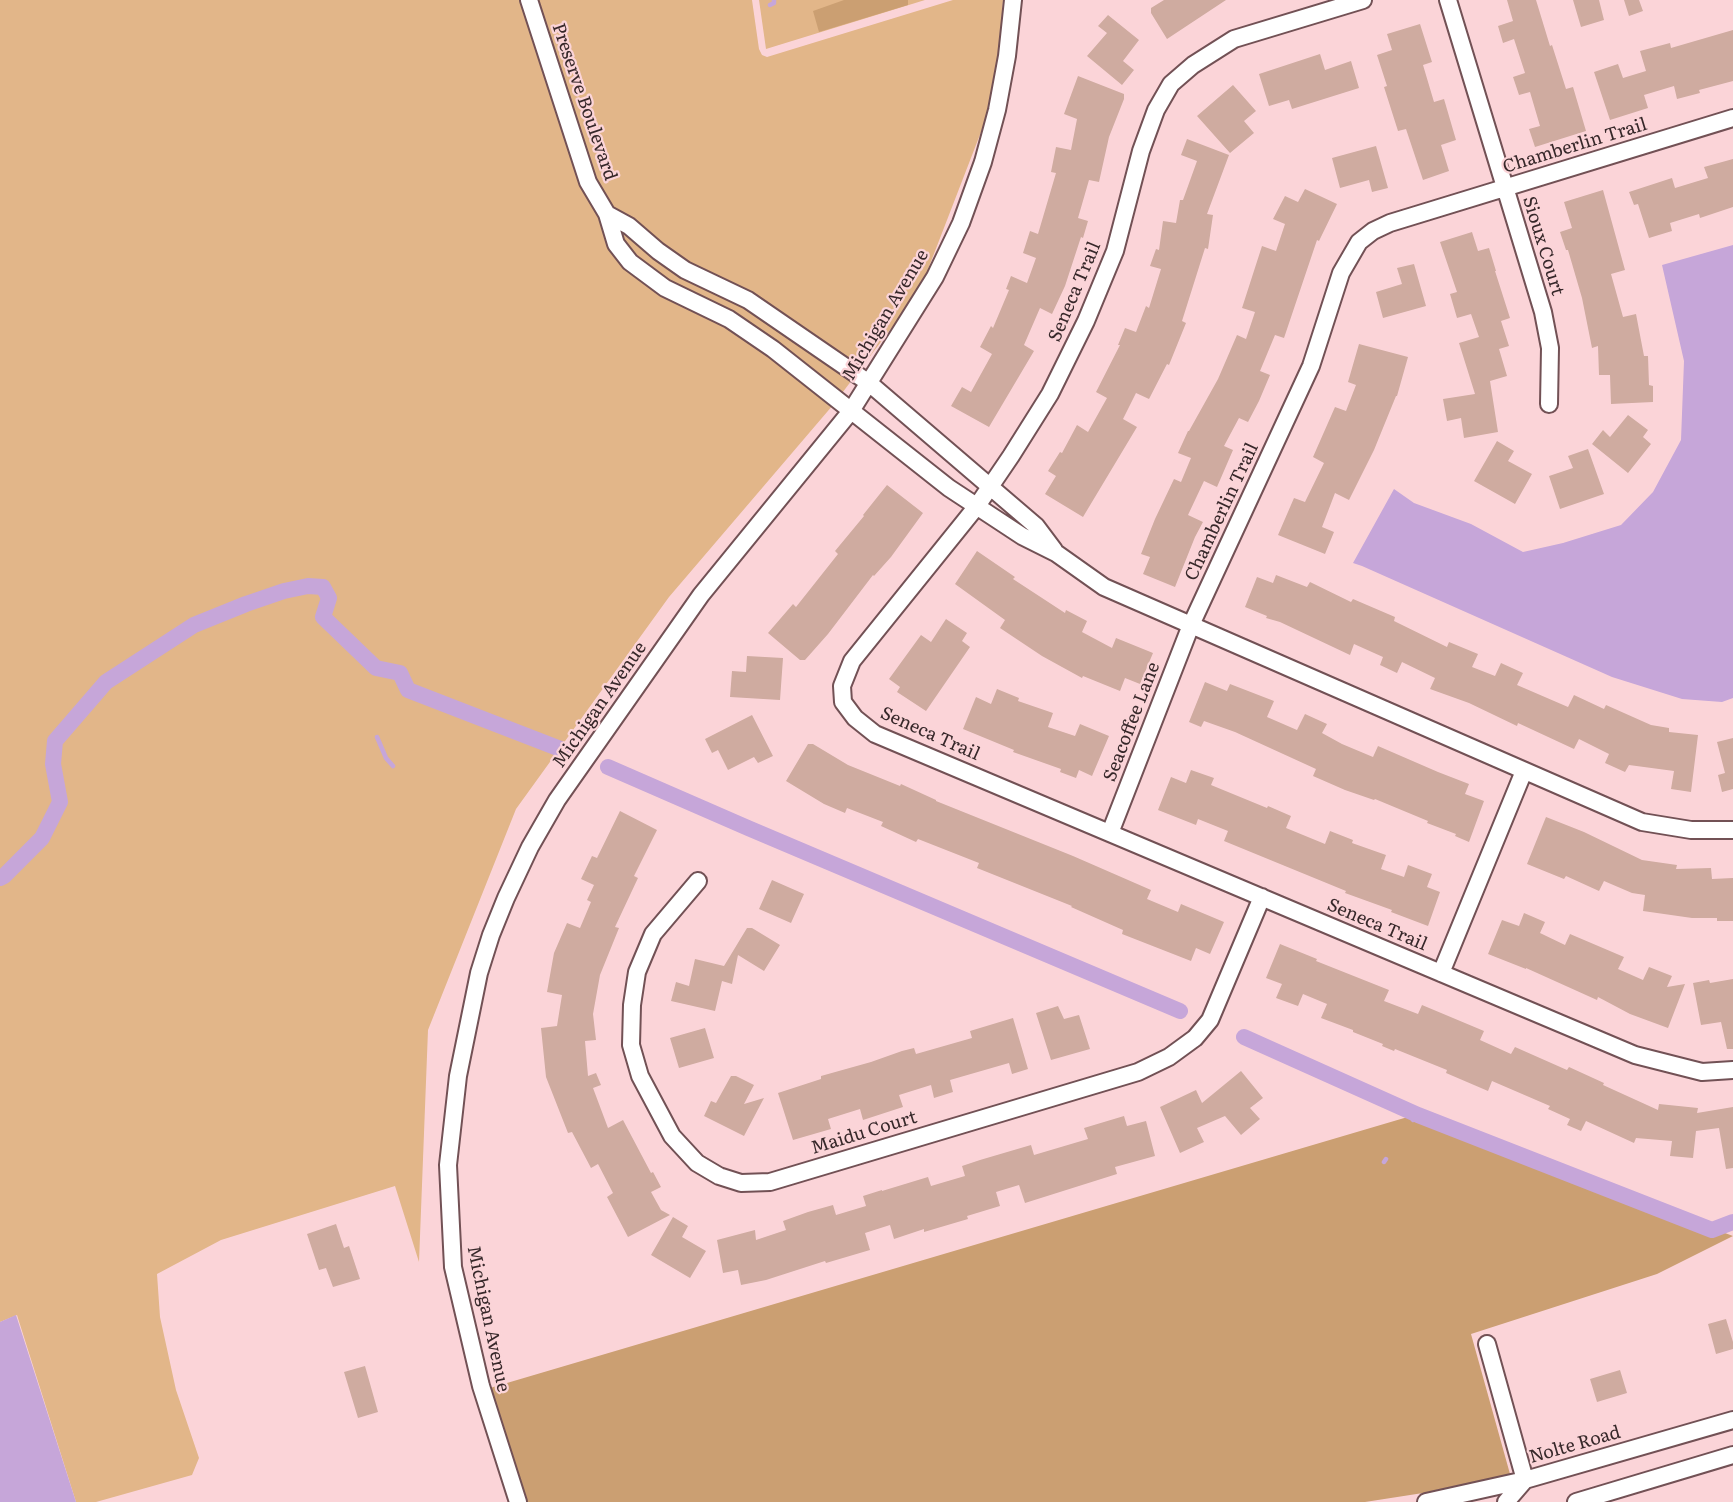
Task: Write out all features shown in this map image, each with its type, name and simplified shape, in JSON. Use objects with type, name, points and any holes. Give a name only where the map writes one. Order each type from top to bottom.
[{"type":"street","name":"Preserve Boulevard","points":[[529,0],[588,182],[607,214],[616,244],[630,262],[665,288],[729,319],[773,348],[949,488],[1022,536],[1056,553]]},
{"type":"street","name":"Michigan Avenue","points":[[519,1502],[481,1386],[453,1267],[448,1165],[458,1076],[479,973],[491,935],[530,847],[557,800],[701,595],[851,411],[935,277],[961,223],[983,162],[997,110],[1007,56],[1012,0]]},
{"type":"street","name":"Seneca Trail","points":[[1363,0],[1234,39],[1193,65],[1171,84],[1156,110],[1140,151],[1115,251],[1086,321],[1050,394],[977,506],[852,661],[842,686],[843,702],[855,718],[875,734],[1635,1055],[1702,1072],[1733,1070]]},
{"type":"street","name":"Sioux Court","points":[[1448,0],[1543,312],[1551,348],[1549,404]]},
{"type":"street","name":"Chamberlin Trail","points":[[1191,625],[1311,366],[1341,273],[1359,242],[1373,231],[1390,223],[1733,118]]},
{"type":"street","name":"Preserve Boulevard","points":[[607,214],[629,226],[685,270],[748,300],[869,383],[1036,526],[1056,553]]},
{"type":"street","points":[[748,332],[762,309]]},
{"type":"street","points":[[1056,553],[1104,587],[1642,822],[1691,830],[1733,830]]},
{"type":"street","name":"Seacoffee Lane","points":[[1110,833],[1191,625]]},
{"type":"street","points":[[1441,973],[1524,771]]},
{"type":"street","name":"Maidu Court","points":[[698,881],[653,934],[637,972],[632,1005],[631,1044],[640,1076],[672,1136],[697,1163],[719,1176],[741,1183],[770,1182],[1138,1072],[1169,1057],[1194,1038],[1210,1020],[1262,897]]},
{"type":"street","points":[[1487,1344],[1525,1480],[1506,1502]]},
{"type":"street","name":"Nolte Road","points":[[1426,1502],[1525,1480],[1733,1420]]},
{"type":"street","points":[[1576,1502],[1733,1455]]},
{"type":"shaded area","points":[[0,0],[752,0],[759,49],[762,55],[767,57],[953,0],[1003,0],[999,53],[986,119],[925,277],[899,318],[833,405],[669,597],[516,809],[428,1030],[419,1262],[395,1186],[221,1240],[157,1274],[160,1317],[176,1390],[199,1458],[192,1475],[96,1502],[76,1502],[17,1315],[0,1322]]},
{"type":"shaded area","points":[[759,0],[925,0],[766,49]]},
{"type":"shaded area","points":[[844,0],[908,0],[908,5],[819,32],[813,11]]},
{"type":"shaded area","points":[[1733,245],[1733,698],[1722,702],[1682,699],[1612,677],[1353,563],[1394,489],[1414,503],[1471,524],[1523,552],[1563,543],[1621,525],[1653,492],[1681,440],[1684,361],[1662,265]]},
{"type":"shaded area","points":[[1411,1116],[1733,1236],[1657,1274],[1471,1334],[1510,1474],[1423,1493],[1365,1502],[527,1502],[490,1388]]},
{"type":"shaded area","points":[[16,1315],[76,1502],[0,1502],[0,1322]]},
{"type":"building","points":[[1164,0],[1226,0],[1167,39],[1151,13],[1151,8]]},
{"type":"building","points":[[1507,0],[1536,0],[1566,89],[1573,87],[1586,131],[1535,147],[1529,129],[1540,126],[1530,92],[1519,95],[1513,77],[1525,73],[1514,39],[1503,43],[1498,26],[1513,21]]},
{"type":"building","points":[[1573,0],[1599,0],[1604,20],[1581,27]]},
{"type":"building","points":[[1624,0],[1639,0],[1643,11],[1629,16]]},
{"type":"building","points":[[1108,15],[1139,40],[1123,61],[1134,70],[1122,85],[1087,56],[1107,33],[1098,26]]},
{"type":"building","points":[[1420,24],[1432,62],[1423,65],[1434,102],[1444,99],[1456,140],[1441,145],[1449,171],[1423,180],[1406,129],[1398,131],[1377,55],[1392,50],[1387,34]]},
{"type":"building","points":[[1733,30],[1733,81],[1699,90],[1700,93],[1677,99],[1674,86],[1644,95],[1648,108],[1610,120],[1594,72],[1618,64],[1623,78],[1646,71],[1640,51],[1670,43],[1671,48]]},
{"type":"building","points":[[1320,54],[1325,70],[1351,61],[1359,88],[1292,109],[1289,100],[1269,106],[1259,74]]},
{"type":"building","points":[[1078,76],[1124,94],[1124,99],[1109,137],[1099,182],[1089,180],[1078,218],[1088,221],[1065,286],[1052,314],[1040,308],[1024,345],[1034,351],[989,427],[951,406],[962,387],[971,392],[992,354],[980,347],[991,326],[993,328],[1009,290],[1006,289],[1011,276],[1027,283],[1036,258],[1023,253],[1030,231],[1038,234],[1056,173],[1051,172],[1056,147],[1071,150],[1077,119],[1064,114]]},
{"type":"building","points":[[1233,85],[1256,111],[1244,121],[1254,133],[1230,153],[1197,116]]},
{"type":"building","points":[[1187,139],[1229,155],[1207,214],[1213,215],[1208,249],[1205,248],[1182,321],[1186,323],[1169,365],[1167,364],[1149,399],[1136,393],[1123,419],[1137,427],[1083,517],[1045,494],[1056,476],[1048,471],[1060,452],[1062,453],[1077,425],[1088,432],[1107,398],[1096,392],[1120,345],[1118,345],[1125,328],[1136,332],[1146,306],[1149,308],[1161,269],[1150,266],[1156,249],[1159,250],[1163,221],[1176,223],[1180,200],[1183,200],[1197,161],[1181,155]]},
{"type":"building","points":[[1376,146],[1388,188],[1372,192],[1369,180],[1340,188],[1332,158]]},
{"type":"building","points":[[1733,159],[1733,207],[1700,218],[1699,214],[1670,223],[1672,231],[1649,238],[1638,204],[1634,205],[1629,192],[1672,178],[1675,188],[1708,178],[1704,167]]},
{"type":"building","points":[[1305,189],[1337,204],[1319,241],[1317,240],[1284,338],[1275,335],[1260,371],[1270,375],[1259,401],[1248,422],[1239,418],[1224,446],[1233,450],[1217,487],[1204,481],[1188,515],[1203,522],[1175,587],[1143,574],[1150,557],[1141,554],[1174,479],[1181,482],[1191,458],[1178,453],[1188,431],[1218,379],[1237,335],[1246,339],[1255,312],[1242,308],[1262,246],[1276,251],[1285,224],[1273,219],[1285,196],[1298,202]]},
{"type":"building","points":[[1603,190],[1625,270],[1611,274],[1623,317],[1636,314],[1644,356],[1648,356],[1649,385],[1653,386],[1653,402],[1611,404],[1610,375],[1599,375],[1598,346],[1592,348],[1582,298],[1568,250],[1566,250],[1560,232],[1572,228],[1564,202]]},
{"type":"building","points":[[1472,232],[1478,251],[1489,248],[1510,318],[1501,321],[1509,346],[1499,349],[1507,376],[1490,381],[1498,432],[1464,438],[1461,418],[1447,421],[1443,399],[1475,394],[1459,343],[1479,337],[1471,314],[1457,318],[1450,294],[1457,292],[1440,242]]},
{"type":"building","points":[[1414,264],[1426,306],[1383,318],[1376,292],[1402,284],[1397,268]]},
{"type":"building","points":[[1359,344],[1408,357],[1397,396],[1349,500],[1335,493],[1322,527],[1334,532],[1325,554],[1278,535],[1294,498],[1305,502],[1324,463],[1313,457],[1335,407],[1346,411],[1356,385],[1348,382]]},
{"type":"building","points":[[1628,415],[1648,430],[1643,437],[1651,444],[1628,473],[1592,444],[1603,430],[1610,437]]},
{"type":"building","points":[[1497,441],[1514,451],[1508,461],[1532,474],[1515,504],[1474,481]]},
{"type":"building","points":[[1588,449],[1604,494],[1560,509],[1549,476],[1573,468],[1568,456]]},
{"type":"building","points":[[887,485],[923,513],[891,557],[873,575],[828,634],[805,660],[800,660],[768,633],[793,604],[796,607],[838,554],[835,551]]},
{"type":"building","points":[[977,551],[1015,577],[1013,579],[1065,613],[1066,610],[1087,621],[1082,632],[1112,648],[1116,638],[1153,653],[1140,684],[1125,678],[1120,691],[1083,676],[1082,678],[1042,656],[1000,628],[1005,620],[955,584]]},
{"type":"building","points":[[1276,575],[1307,587],[1310,582],[1351,602],[1353,599],[1395,617],[1394,621],[1447,647],[1449,642],[1478,654],[1472,667],[1495,676],[1501,663],[1523,673],[1517,685],[1568,707],[1574,695],[1604,709],[1606,705],[1651,725],[1669,728],[1669,732],[1698,735],[1691,792],[1671,789],[1674,771],[1629,765],[1625,772],[1605,763],[1609,754],[1579,739],[1574,749],[1518,723],[1517,726],[1469,703],[1430,689],[1435,678],[1402,662],[1397,673],[1380,665],[1383,657],[1354,644],[1350,655],[1245,607],[1257,577],[1273,583]]},
{"type":"building","points":[[946,619],[967,633],[962,641],[970,647],[926,711],[897,692],[900,687],[889,679],[921,635],[931,642]]},
{"type":"building","points":[[747,656],[783,658],[780,700],[730,697],[732,671],[746,672]]},
{"type":"building","points":[[1205,682],[1227,691],[1230,684],[1274,701],[1267,717],[1297,730],[1305,714],[1327,724],[1322,733],[1342,744],[1373,757],[1378,746],[1469,784],[1465,794],[1484,801],[1469,842],[1455,836],[1456,834],[1427,823],[1428,821],[1313,776],[1316,769],[1235,732],[1204,721],[1201,727],[1189,722]]},
{"type":"building","points":[[997,689],[1019,698],[1018,701],[1053,713],[1048,727],[1075,736],[1080,724],[1109,736],[1092,776],[1079,770],[1076,778],[1060,772],[1061,769],[1013,752],[1014,750],[963,729],[976,697],[991,704]]},
{"type":"building","points":[[752,715],[773,756],[758,763],[754,757],[728,770],[718,750],[712,753],[705,739]]},
{"type":"building","points":[[1733,738],[1733,789],[1722,792],[1718,775],[1725,773],[1717,742]]},
{"type":"building","points":[[808,744],[813,744],[848,765],[900,786],[901,784],[936,801],[1151,890],[1147,899],[1178,912],[1181,904],[1224,922],[1210,954],[1196,948],[1191,961],[1122,934],[1123,930],[1072,906],[977,868],[979,863],[918,839],[916,842],[881,826],[883,822],[847,808],[845,813],[824,804],[786,781]]},
{"type":"building","points":[[1191,770],[1214,778],[1211,785],[1291,816],[1286,828],[1325,844],[1330,831],[1353,840],[1352,843],[1386,855],[1381,869],[1404,877],[1408,865],[1432,874],[1427,887],[1440,892],[1428,926],[1224,841],[1228,831],[1198,819],[1196,825],[1158,810],[1171,777],[1186,783]]},
{"type":"building","points":[[620,811],[657,830],[634,876],[638,878],[615,927],[619,928],[600,975],[593,1014],[596,1040],[585,1041],[588,1076],[596,1073],[601,1085],[593,1088],[608,1128],[623,1120],[661,1187],[651,1192],[661,1210],[670,1215],[628,1237],[607,1197],[613,1193],[598,1164],[591,1168],[572,1132],[568,1133],[546,1077],[541,1028],[557,1026],[562,995],[547,992],[554,953],[567,923],[580,928],[591,902],[587,900],[594,885],[581,879],[592,856],[597,858]]},
{"type":"building","points":[[1546,817],[1584,832],[1642,860],[1677,865],[1676,869],[1711,868],[1712,879],[1733,878],[1733,921],[1643,911],[1645,895],[1632,893],[1604,881],[1599,891],[1566,876],[1564,879],[1527,864]]},
{"type":"building","points":[[772,880],[804,894],[791,923],[759,909]]},
{"type":"building","points":[[1524,913],[1545,922],[1540,933],[1565,945],[1570,934],[1624,957],[1618,969],[1643,980],[1649,967],[1672,976],[1667,987],[1685,984],[1668,1028],[1630,1014],[1598,997],[1597,1000],[1526,968],[1488,954],[1502,920],[1519,926]]},
{"type":"building","points":[[747,928],[752,928],[780,945],[764,971],[738,955],[732,984],[722,981],[715,1011],[671,1001],[676,982],[689,986],[695,959],[724,966]]},
{"type":"building","points":[[1280,944],[1389,990],[1384,1001],[1418,1014],[1422,1005],[1484,1031],[1480,1040],[1511,1054],[1515,1047],[1567,1070],[1569,1067],[1658,1110],[1659,1104],[1698,1108],[1697,1113],[1733,1107],[1733,1168],[1726,1169],[1719,1128],[1696,1131],[1693,1158],[1670,1156],[1672,1141],[1636,1138],[1634,1143],[1586,1121],[1581,1131],[1567,1125],[1570,1119],[1548,1109],[1550,1106],[1492,1081],[1488,1091],[1446,1073],[1447,1070],[1395,1049],[1394,1051],[1353,1030],[1321,1018],[1327,1004],[1303,994],[1298,1006],[1276,998],[1282,984],[1266,978]]},
{"type":"building","points":[[1733,979],[1733,1049],[1727,1049],[1721,1022],[1701,1025],[1693,983]]},
{"type":"building","points":[[1058,1006],[1064,1019],[1079,1015],[1090,1049],[1051,1060],[1036,1013]]},
{"type":"building","points":[[1013,1018],[1028,1069],[1012,1074],[1009,1063],[950,1080],[953,1092],[934,1098],[931,1085],[899,1095],[903,1107],[863,1120],[860,1109],[828,1119],[831,1129],[793,1140],[778,1093],[821,1079],[821,1076],[902,1051],[914,1048],[916,1054],[972,1038],[970,1031]]},
{"type":"building","points":[[705,1028],[714,1058],[679,1068],[670,1038]]},
{"type":"building","points":[[1241,1071],[1263,1098],[1250,1108],[1260,1119],[1241,1135],[1225,1116],[1197,1128],[1204,1142],[1180,1153],[1160,1107],[1196,1090],[1202,1103]]},
{"type":"building","points":[[731,1076],[736,1076],[754,1085],[744,1104],[764,1098],[744,1136],[704,1116],[711,1101],[716,1103]]},
{"type":"building","points":[[1124,1116],[1127,1126],[1146,1121],[1155,1156],[1115,1167],[1117,1174],[1025,1203],[1019,1185],[996,1192],[1000,1206],[967,1216],[968,1219],[924,1232],[924,1229],[894,1239],[890,1225],[865,1233],[870,1250],[826,1263],[825,1261],[766,1280],[741,1285],[738,1270],[723,1273],[717,1240],[755,1230],[756,1240],[786,1230],[783,1221],[808,1212],[833,1205],[836,1215],[866,1206],[863,1196],[882,1190],[928,1177],[931,1186],[965,1176],[962,1166],[980,1160],[1031,1145],[1034,1155],[1088,1139],[1084,1128]]},
{"type":"building","points":[[673,1217],[688,1226],[682,1237],[706,1251],[690,1278],[651,1255]]},
{"type":"building","points":[[336,1224],[344,1248],[349,1246],[360,1279],[333,1287],[326,1268],[319,1270],[307,1234]]},
{"type":"building","points":[[1726,1319],[1733,1349],[1716,1354],[1708,1324]]},
{"type":"building","points":[[365,1366],[378,1412],[358,1418],[344,1372]]},
{"type":"building","points":[[1620,1370],[1627,1393],[1597,1402],[1590,1379]]},
{"type":"waterway","points":[[770,5],[774,3],[774,0]]},
{"type":"waterway","points":[[0,878],[42,838],[60,802],[53,764],[55,741],[106,682],[194,625],[284,591],[308,586],[323,587],[329,598],[323,617],[376,668],[400,673],[408,690],[563,750]]},
{"type":"waterway","points":[[377,737],[386,758],[393,766]]},
{"type":"waterway","points":[[608,767],[1180,1011]]},
{"type":"waterway","points":[[873,886],[875,882]]},
{"type":"waterway","points":[[1244,1037],[1418,1115],[1712,1230],[1733,1222]]},
{"type":"waterway","points":[[1413,1120],[1418,1115]]}]
